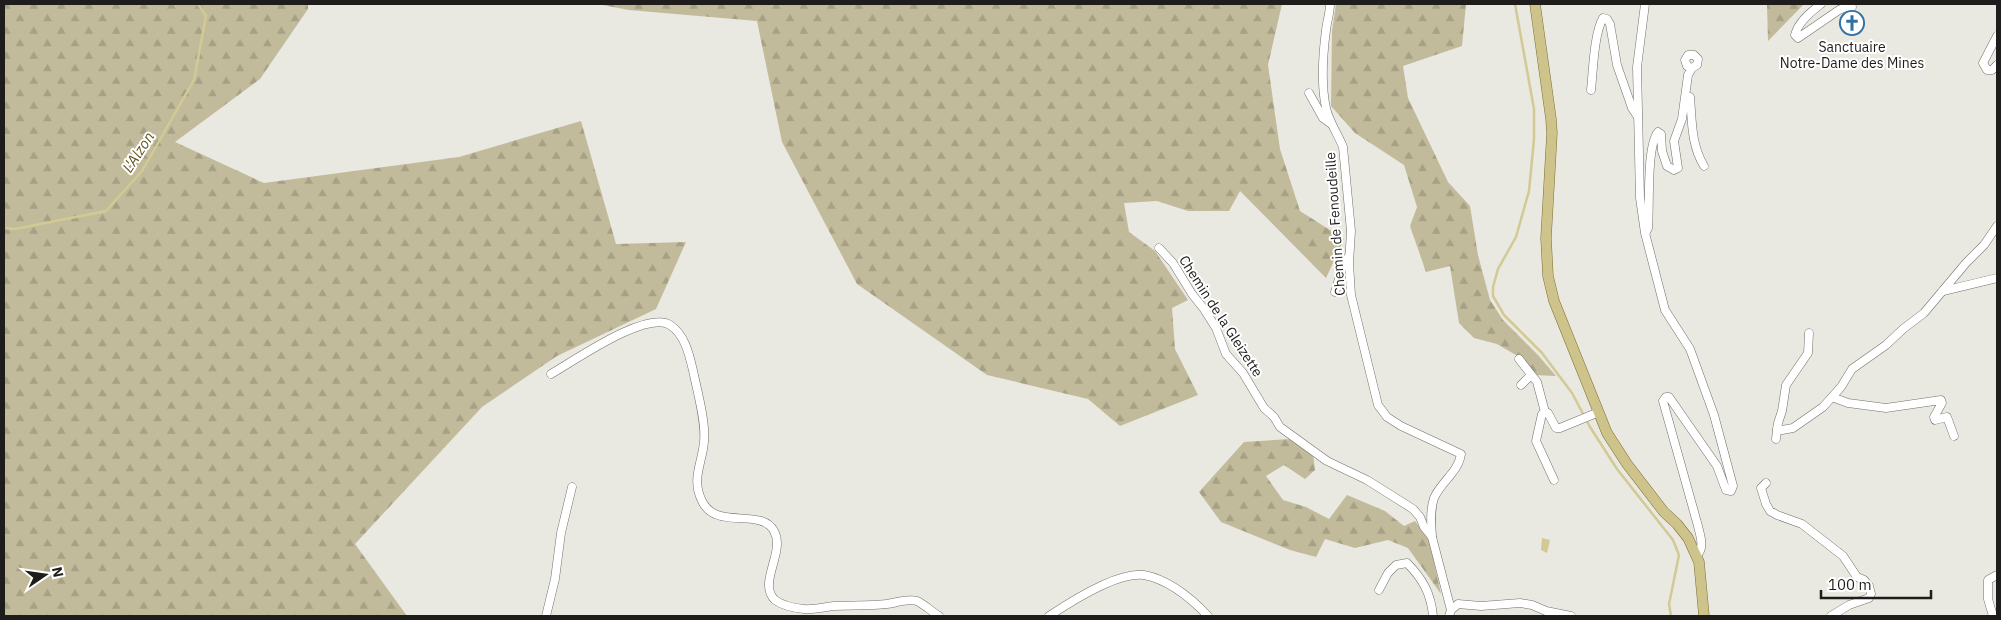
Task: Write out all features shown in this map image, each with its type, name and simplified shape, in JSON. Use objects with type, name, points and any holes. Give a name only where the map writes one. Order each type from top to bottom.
[{"type":"main road","points":[[1535,4],[1552,133],[1546,232],[1548,276],[1554,300],[1594,414],[1615,447],[1664,512],[1682,540],[1690,555],[1704,614]]},
{"type":"main road","points":[[1664,512],[1688,538],[1697,555],[1704,614]]},
{"type":"street","name":"Chemin de Fenoudeille","points":[[1330,4],[1326,29],[1324,94],[1326,110],[1331,124],[1338,134],[1343,147],[1351,231],[1349,256],[1351,295],[1378,405],[1388,417],[1400,426],[1461,454],[1456,468],[1435,497],[1431,513],[1432,537]]},
{"type":"street","points":[[1645,4],[1637,66],[1640,198],[1645,234],[1665,310],[1690,349],[1714,415],[1733,486],[1731,491],[1726,490],[1717,466],[1694,434],[1680,410],[1666,396],[1664,401],[1702,544],[1697,555]]},
{"type":"street","points":[[1821,4],[1801,23],[1795,35],[1798,38],[1839,10],[1852,7]]},
{"type":"street","points":[[1591,90],[1600,23],[1603,18],[1608,19],[1617,65],[1632,108],[1638,117]]},
{"type":"street","points":[[1997,36],[1983,63],[1987,70],[1992,70],[1997,65]]},
{"type":"street","points":[[1692,68],[1688,75],[1688,88],[1694,144],[1698,157],[1704,166]]},
{"type":"street","points":[[1645,234],[1648,228],[1653,138],[1658,132],[1661,134],[1662,152],[1667,166],[1674,170],[1678,168],[1674,141],[1682,119],[1688,88]]},
{"type":"street","points":[[1309,93],[1323,118],[1331,124]]},
{"type":"street","points":[[1777,428],[1782,430],[1793,428],[1823,407],[1841,388],[1852,369],[1886,345],[1924,313],[1966,263],[1984,245],[1997,226]]},
{"type":"street","name":"Chemin de la Gleizette","points":[[1159,248],[1173,263],[1192,294],[1204,309],[1216,328],[1226,354],[1243,373],[1264,408],[1274,417],[1280,427],[1327,461],[1366,480],[1413,510],[1432,537],[1450,613]]},
{"type":"street","points":[[1335,292],[1346,259],[1349,256]]},
{"type":"street","points":[[1943,291],[1997,278]]},
{"type":"street","points":[[551,374],[592,347],[641,324],[655,321],[670,325],[680,336],[689,352],[696,386],[704,441],[697,467],[698,488],[702,502],[713,515],[766,523],[774,530],[778,543],[777,554],[770,571],[770,590],[774,598],[784,605],[806,609],[916,601],[938,616]]},
{"type":"street","points":[[1776,439],[1786,384],[1808,353],[1809,333]]},
{"type":"street","points":[[1519,358],[1539,388],[1545,412],[1548,413],[1556,428],[1594,414]]},
{"type":"street","points":[[1521,385],[1531,375]]},
{"type":"street","points":[[1832,397],[1848,403],[1886,408],[1941,400],[1942,403],[1934,418],[1935,420],[1947,417],[1954,436]]},
{"type":"street","points":[[1545,412],[1542,414],[1536,441],[1554,480]]},
{"type":"street","points":[[1766,483],[1761,488],[1770,511],[1802,524],[1843,556],[1857,577],[1864,580],[1869,586],[1871,594],[1869,598],[1850,605],[1831,616]]},
{"type":"street","points":[[546,616],[555,579],[561,533],[572,487]]},
{"type":"street","points":[[1379,590],[1388,573],[1396,565],[1407,564],[1426,587],[1432,601],[1433,616]]},
{"type":"street","points":[[1049,616],[1099,587],[1128,576],[1144,575],[1168,584],[1193,600],[1208,616]]},
{"type":"street","points":[[1993,616],[1988,598],[1988,580],[1997,575]]},
{"type":"street","points":[[1450,613],[1458,604],[1481,606],[1520,603],[1532,605],[1546,612],[1571,616]]},
{"type":"green space","points":[[4,4],[308,4],[308,9],[260,79],[175,142],[264,183],[459,157],[581,121],[616,244],[686,242],[656,309],[557,356],[482,407],[355,544],[407,616],[4,616]]},
{"type":"green space","points":[[597,4],[1282,4],[1268,65],[1280,149],[1300,211],[1344,239],[1326,278],[1240,191],[1229,211],[1188,211],[1157,201],[1124,203],[1129,232],[1155,251],[1188,300],[1172,308],[1175,349],[1198,395],[1120,426],[1088,399],[987,375],[857,284],[782,142],[757,21],[629,10]]},
{"type":"green space","points":[[1336,4],[1466,4],[1462,46],[1403,66],[1408,98],[1448,182],[1470,206],[1478,255],[1490,300],[1503,320],[1556,376],[1534,375],[1521,358],[1497,344],[1474,338],[1459,323],[1450,266],[1426,272],[1410,226],[1417,207],[1404,165],[1355,133],[1331,106],[1332,31]]},
{"type":"green space","points":[[1767,4],[1804,4],[1768,41]]},
{"type":"green space","points":[[1290,439],[1313,455],[1315,470],[1305,479],[1284,465],[1266,476],[1283,500],[1306,507],[1329,519],[1347,495],[1385,511],[1404,526],[1415,521],[1429,540],[1441,594],[1408,548],[1388,540],[1355,548],[1325,539],[1316,557],[1290,550],[1221,522],[1199,492],[1244,442]]},
{"type":"shaded area","points":[[1542,538],[1550,540],[1547,553],[1541,550]]},
{"type":"waterway","name":"L'Alzon","points":[[4,228],[15,229],[106,211],[142,171],[194,80],[206,16],[198,4]]},
{"type":"waterway","points":[[1515,4],[1534,109],[1534,139],[1529,191],[1516,237],[1498,269],[1493,287],[1493,296],[1504,315],[1542,353],[1572,393],[1590,427],[1617,469],[1673,540],[1679,555],[1669,604],[1671,616]]},
{"type":"place","name":"Sanctuaire Notre-Dame des Mines","points":[[1852,23]]}]
